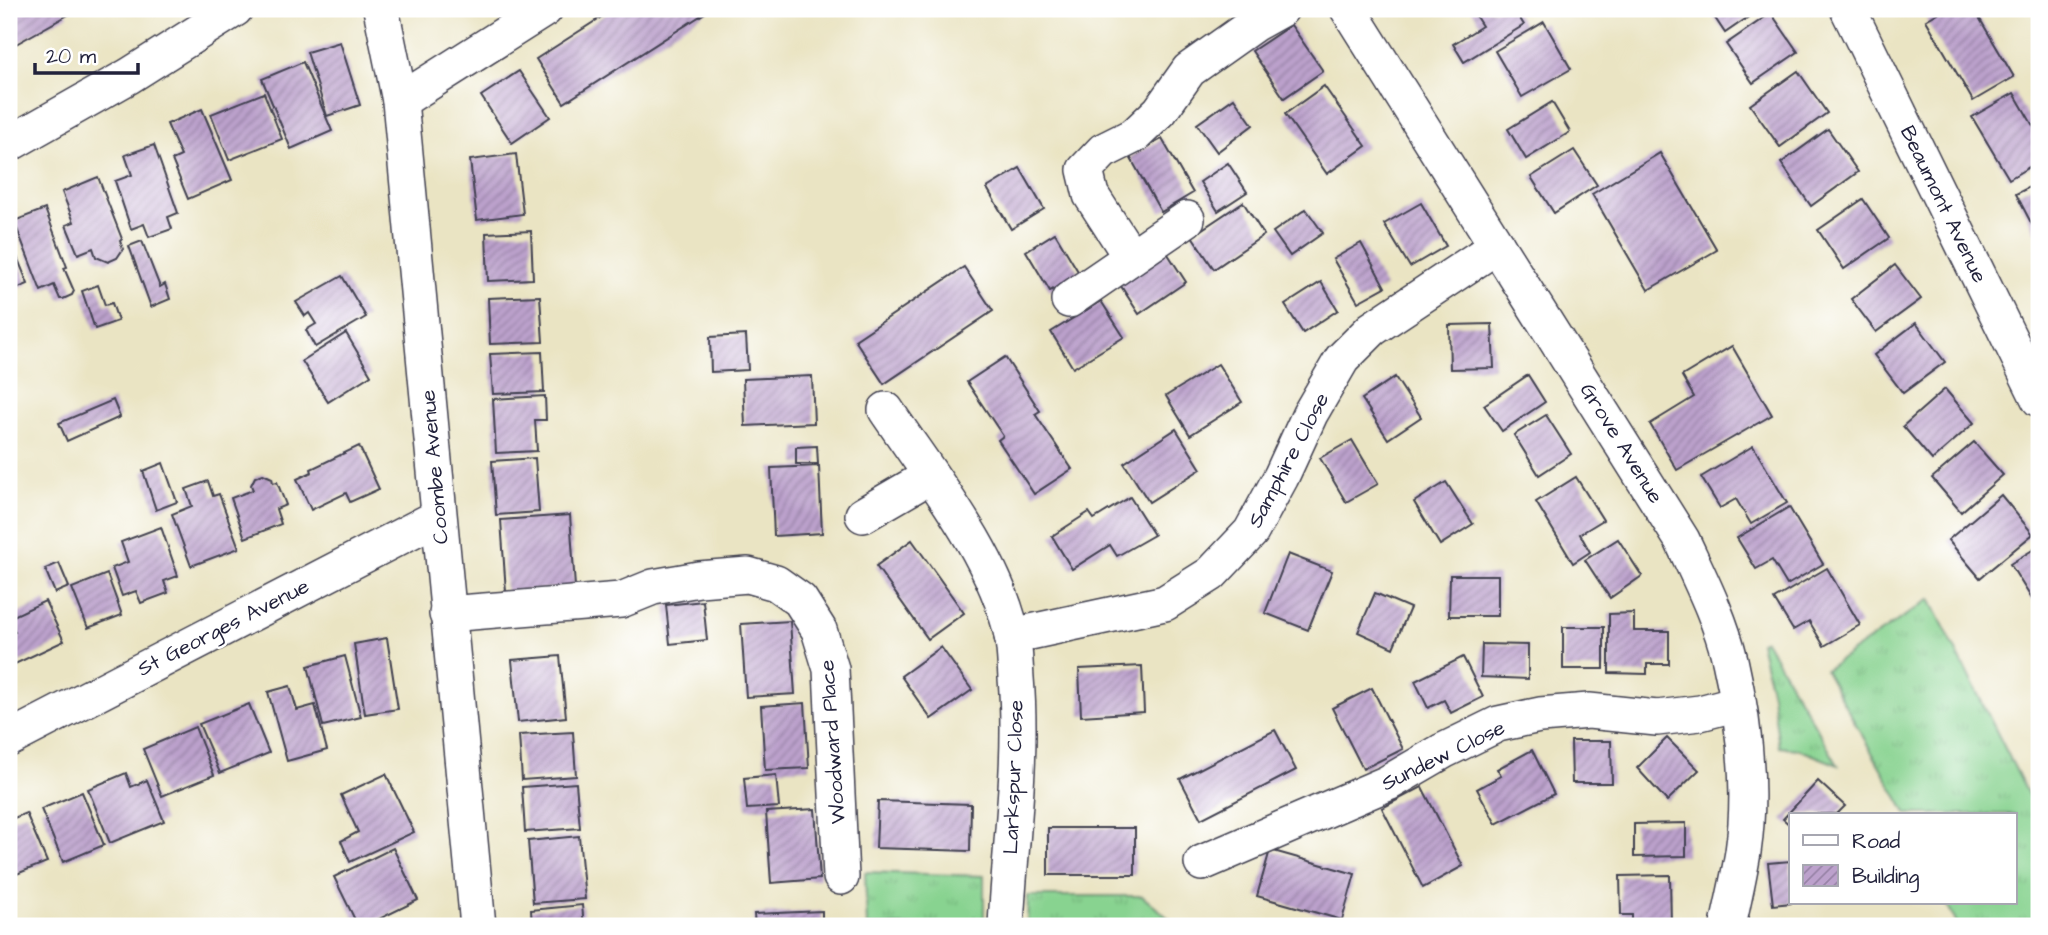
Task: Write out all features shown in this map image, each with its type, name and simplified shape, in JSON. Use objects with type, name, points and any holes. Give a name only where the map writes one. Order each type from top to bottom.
[{"type":"street","points":[[9,144],[129,76],[235,9]]},
{"type":"street","name":"Coombe Avenue","points":[[381,9],[400,102],[478,926]]},
{"type":"street","points":[[400,102],[545,9]]},
{"type":"street","points":[[1131,257],[1091,195],[1085,170],[1104,151],[1135,135],[1160,111],[1189,70],[1254,24],[1281,9]]},
{"type":"street","name":"Grove Avenue","points":[[1348,9],[1682,540],[1715,613],[1730,659],[1738,703],[1747,800],[1743,851],[1728,926]]},
{"type":"street","name":"Beaumont Avenue","points":[[1848,9],[2039,399]]},
{"type":"street","points":[[1069,300],[1187,219]]},
{"type":"street","name":"Samphire Close","points":[[1012,636],[1165,603],[1211,574],[1251,532],[1281,477],[1310,414],[1342,359],[1372,329],[1497,246]]},
{"type":"street","name":"Larkspur Close","points":[[886,410],[978,549],[997,590],[1012,636],[1019,713],[1006,926]]},
{"type":"street","points":[[863,515],[930,475]]},
{"type":"street","name":"St Georges Avenue","points":[[9,739],[438,517]]},
{"type":"street","name":"Woodward Place","points":[[447,614],[621,600],[653,587],[711,578],[748,575],[775,583],[800,600],[819,630],[831,669],[841,877]]},
{"type":"street","name":"Sundew Close","points":[[1202,863],[1388,783],[1443,751],[1498,724],[1540,715],[1589,711],[1657,718],[1700,713],[1738,703]]},
{"type":"green space","points":[[1930,599],[2039,816],[2039,926],[1958,926],[1947,904],[2016,904],[2016,813],[1906,813],[1825,670]]},
{"type":"green space","points":[[1765,640],[1838,765],[1798,749],[1779,747],[1772,695],[1760,642]]},
{"type":"green space","points":[[865,872],[984,876],[984,926],[867,926]]},
{"type":"green space","points":[[1028,896],[1142,896],[1178,926],[1027,926]]},
{"type":"building","points":[[9,9],[64,9],[68,15],[16,44],[9,32]]},
{"type":"building","points":[[614,9],[711,9],[564,103],[536,59]]},
{"type":"building","points":[[1471,9],[1514,9],[1524,25],[1464,62],[1453,44],[1482,26]]},
{"type":"building","points":[[1709,9],[1760,9],[1725,33]]},
{"type":"building","points":[[1945,9],[1974,9],[2014,77],[1973,101],[1926,20]]},
{"type":"building","points":[[1771,13],[1798,52],[1753,83],[1726,44]]},
{"type":"building","points":[[1544,22],[1571,69],[1522,97],[1495,51]]},
{"type":"building","points":[[1291,25],[1323,71],[1284,98],[1252,51]]},
{"type":"building","points":[[340,42],[360,105],[327,116],[307,52]]},
{"type":"building","points":[[303,62],[332,131],[291,149],[262,79]]},
{"type":"building","points":[[519,71],[550,117],[512,143],[481,96]]},
{"type":"building","points":[[1798,71],[1827,113],[1780,147],[1750,105]]},
{"type":"building","points":[[1324,86],[1366,146],[1327,174],[1285,114]]},
{"type":"building","points":[[264,93],[282,139],[229,160],[211,114]]},
{"type":"building","points":[[2014,93],[2039,136],[2039,161],[2009,179],[1972,117]]},
{"type":"building","points":[[1234,98],[1253,125],[1217,152],[1197,124]]},
{"type":"building","points":[[1552,102],[1570,132],[1526,159],[1508,129]]},
{"type":"building","points":[[202,109],[232,180],[188,199],[172,160],[181,156],[167,124]]},
{"type":"building","points":[[1828,129],[1858,172],[1811,206],[1781,163]]},
{"type":"building","points":[[1162,139],[1193,193],[1161,212],[1130,157]]},
{"type":"building","points":[[154,145],[178,213],[168,217],[172,229],[149,237],[144,224],[131,229],[115,181],[132,175],[125,155]]},
{"type":"building","points":[[1574,150],[1597,185],[1554,213],[1531,177]]},
{"type":"building","points":[[1660,153],[1717,250],[1648,290],[1592,194]]},
{"type":"building","points":[[516,154],[523,214],[477,220],[470,160]]},
{"type":"building","points":[[1228,163],[1247,192],[1218,211],[1200,182]]},
{"type":"building","points":[[1020,168],[1044,209],[1011,229],[987,188]]},
{"type":"building","points":[[98,177],[122,239],[120,241],[123,249],[117,258],[108,262],[96,257],[93,248],[78,254],[66,225],[74,222],[62,192]]},
{"type":"building","points":[[2039,182],[2039,238],[2016,194]]},
{"type":"building","points":[[1863,199],[1889,238],[1844,269],[1818,230]]},
{"type":"building","points":[[1243,202],[1264,235],[1214,269],[1192,236]]},
{"type":"building","points":[[1421,203],[1446,246],[1410,267],[1384,224]]},
{"type":"building","points":[[45,209],[74,291],[63,299],[60,299],[54,285],[41,291],[14,221]]},
{"type":"building","points":[[1306,209],[1323,233],[1290,256],[1273,232]]},
{"type":"building","points":[[531,231],[533,279],[488,281],[486,233]]},
{"type":"building","points":[[1055,233],[1079,273],[1050,291],[1026,251]]},
{"type":"building","points":[[9,237],[28,284],[9,292]]},
{"type":"building","points":[[142,241],[160,287],[165,284],[170,299],[151,307],[129,246]]},
{"type":"building","points":[[1361,243],[1385,287],[1358,302],[1333,259]]},
{"type":"building","points":[[1166,251],[1186,282],[1139,314],[1119,283]]},
{"type":"building","points":[[1895,265],[1921,299],[1876,332],[1851,299]]},
{"type":"building","points":[[964,267],[993,311],[884,384],[855,340]]},
{"type":"building","points":[[342,276],[366,317],[315,347],[306,330],[316,324],[309,313],[305,316],[296,302]]},
{"type":"building","points":[[1321,282],[1338,310],[1303,333],[1285,305]]},
{"type":"building","points":[[98,285],[105,305],[112,303],[118,321],[95,329],[82,291]]},
{"type":"building","points":[[540,296],[543,342],[490,344],[488,298]]},
{"type":"building","points":[[1101,301],[1124,337],[1073,368],[1051,332]]},
{"type":"building","points":[[1916,323],[1945,362],[1903,393],[1874,355]]},
{"type":"building","points":[[1492,324],[1494,368],[1450,369],[1449,325]]},
{"type":"building","points":[[346,333],[371,375],[328,402],[302,361]]},
{"type":"building","points":[[746,335],[748,370],[711,372],[710,337]]},
{"type":"building","points":[[1732,346],[1772,415],[1677,470],[1650,424],[1694,397],[1682,376]]},
{"type":"building","points":[[542,352],[544,392],[493,394],[490,354]]},
{"type":"building","points":[[1005,357],[1040,411],[1035,414],[1072,469],[1034,494],[998,440],[1003,436],[967,382]]},
{"type":"building","points":[[1218,364],[1242,402],[1190,435],[1166,396]]},
{"type":"building","points":[[1528,375],[1545,402],[1502,431],[1484,405]]},
{"type":"building","points":[[812,376],[814,423],[745,426],[743,379]]},
{"type":"building","points":[[1395,377],[1421,417],[1388,439],[1362,399]]},
{"type":"building","points":[[1945,389],[1974,423],[1932,460],[1903,426]]},
{"type":"building","points":[[545,396],[546,420],[535,420],[537,451],[496,453],[493,399]]},
{"type":"building","points":[[113,400],[120,417],[67,441],[59,423]]},
{"type":"building","points":[[1546,415],[1571,454],[1539,475],[1514,435]]},
{"type":"building","points":[[1176,429],[1201,469],[1149,502],[1124,463]]},
{"type":"building","points":[[1352,440],[1378,484],[1346,502],[1320,458]]},
{"type":"building","points":[[1974,442],[2003,475],[1961,512],[1932,478]]},
{"type":"building","points":[[359,446],[379,489],[350,502],[346,493],[311,510],[297,479],[312,472],[311,469]]},
{"type":"building","points":[[817,446],[818,464],[796,464],[796,447]]},
{"type":"building","points":[[1753,446],[1787,503],[1751,524],[1736,499],[1720,508],[1701,477]]},
{"type":"building","points":[[535,458],[539,512],[496,515],[492,461]]},
{"type":"building","points":[[163,463],[177,502],[156,510],[143,471]]},
{"type":"building","points":[[819,466],[822,533],[774,536],[771,468]]},
{"type":"building","points":[[263,474],[272,478],[273,483],[277,482],[286,505],[276,509],[281,524],[245,538],[231,498],[253,490],[251,485],[255,477]]},
{"type":"building","points":[[1576,477],[1603,520],[1580,534],[1590,552],[1573,563],[1536,502]]},
{"type":"building","points":[[208,481],[213,496],[219,494],[239,548],[191,566],[172,514],[192,506],[186,489]]},
{"type":"building","points":[[1446,482],[1473,524],[1440,545],[1414,502]]},
{"type":"building","points":[[2001,495],[2033,534],[1980,578],[1948,540]]},
{"type":"building","points":[[1130,497],[1154,535],[1117,556],[1110,545],[1072,569],[1052,536],[1089,512],[1094,519]]},
{"type":"building","points":[[1789,507],[1823,564],[1787,585],[1772,560],[1756,569],[1737,538]]},
{"type":"building","points":[[570,515],[575,587],[506,592],[501,520]]},
{"type":"building","points":[[161,527],[178,576],[164,581],[168,593],[141,603],[136,591],[122,596],[112,568],[128,562],[121,542]]},
{"type":"building","points":[[1618,539],[1642,576],[1610,598],[1585,560]]},
{"type":"building","points":[[912,540],[964,613],[928,639],[876,566]]},
{"type":"building","points":[[2039,546],[2039,606],[2037,607],[2010,564]]},
{"type":"building","points":[[1288,554],[1332,571],[1308,630],[1265,613]]},
{"type":"building","points":[[59,563],[69,587],[55,593],[45,569]]},
{"type":"building","points":[[1827,568],[1860,625],[1824,646],[1809,621],[1793,630],[1774,599]]},
{"type":"building","points":[[107,574],[122,615],[88,628],[72,588]]},
{"type":"building","points":[[1450,575],[1498,575],[1498,616],[1449,616]]},
{"type":"building","points":[[1375,593],[1410,608],[1393,648],[1358,632]]},
{"type":"building","points":[[45,601],[64,641],[15,664],[9,650],[9,635],[15,632],[9,618]]},
{"type":"building","points":[[703,601],[707,640],[670,644],[666,605]]},
{"type":"building","points":[[1634,613],[1634,631],[1669,631],[1669,664],[1647,664],[1647,674],[1609,673],[1609,614]]},
{"type":"building","points":[[790,621],[795,694],[746,697],[741,624]]},
{"type":"building","points":[[1563,627],[1604,627],[1604,669],[1563,669]]},
{"type":"building","points":[[387,638],[398,709],[365,714],[354,644]]},
{"type":"building","points":[[1482,644],[1528,645],[1528,679],[1481,677]]},
{"type":"building","points":[[941,647],[972,690],[931,719],[901,676]]},
{"type":"building","points":[[345,656],[361,717],[323,726],[308,666]]},
{"type":"building","points":[[560,656],[566,717],[518,722],[512,660]]},
{"type":"building","points":[[1463,657],[1483,697],[1451,713],[1444,700],[1428,708],[1415,681]]},
{"type":"building","points":[[1142,666],[1144,712],[1081,716],[1079,669]]},
{"type":"building","points":[[290,686],[297,710],[315,705],[327,750],[287,761],[268,692]]},
{"type":"building","points":[[1372,688],[1403,749],[1363,769],[1332,708]]},
{"type":"building","points":[[805,703],[809,768],[765,770],[761,706]]},
{"type":"building","points":[[249,704],[269,753],[220,773],[199,724]]},
{"type":"building","points":[[195,727],[214,775],[162,796],[143,749]]},
{"type":"building","points":[[1275,730],[1296,770],[1201,819],[1180,779]]},
{"type":"building","points":[[573,732],[576,776],[522,780],[519,735]]},
{"type":"building","points":[[1667,738],[1699,770],[1667,801],[1637,768]]},
{"type":"building","points":[[1571,741],[1611,741],[1612,783],[1572,783]]},
{"type":"building","points":[[1532,750],[1554,794],[1496,824],[1477,789],[1501,776],[1497,769]]},
{"type":"building","points":[[126,773],[131,787],[147,780],[164,821],[110,843],[88,789]]},
{"type":"building","points":[[386,774],[414,832],[350,862],[341,841],[358,832],[341,795]]},
{"type":"building","points":[[776,775],[779,807],[747,809],[744,778]]},
{"type":"building","points":[[1818,781],[1845,806],[1838,813],[1789,813],[1789,824],[1783,819]]},
{"type":"building","points":[[576,783],[580,828],[525,832],[522,787]]},
{"type":"building","points":[[1422,787],[1463,866],[1423,888],[1382,808]]},
{"type":"building","points":[[82,792],[104,845],[63,862],[41,809]]},
{"type":"building","points":[[878,801],[971,804],[970,851],[876,848]]},
{"type":"building","points":[[815,809],[820,879],[771,883],[766,812]]},
{"type":"building","points":[[26,813],[47,862],[9,877],[9,820]]},
{"type":"building","points":[[1686,823],[1686,856],[1634,857],[1634,824]]},
{"type":"building","points":[[1048,828],[1135,828],[1135,875],[1048,875]]},
{"type":"building","points":[[579,836],[585,899],[533,903],[528,841]]},
{"type":"building","points":[[393,848],[418,900],[365,926],[358,926],[334,877]]},
{"type":"building","points":[[1270,850],[1355,874],[1342,920],[1257,896]]},
{"type":"building","points":[[1789,861],[1789,903],[1773,905],[1768,863]]},
{"type":"building","points":[[1670,875],[1671,926],[1632,926],[1632,915],[1621,915],[1620,876]]},
{"type":"building","points":[[582,905],[584,926],[532,926],[531,910]]},
{"type":"building","points":[[822,911],[822,926],[755,926],[754,914]]}]
